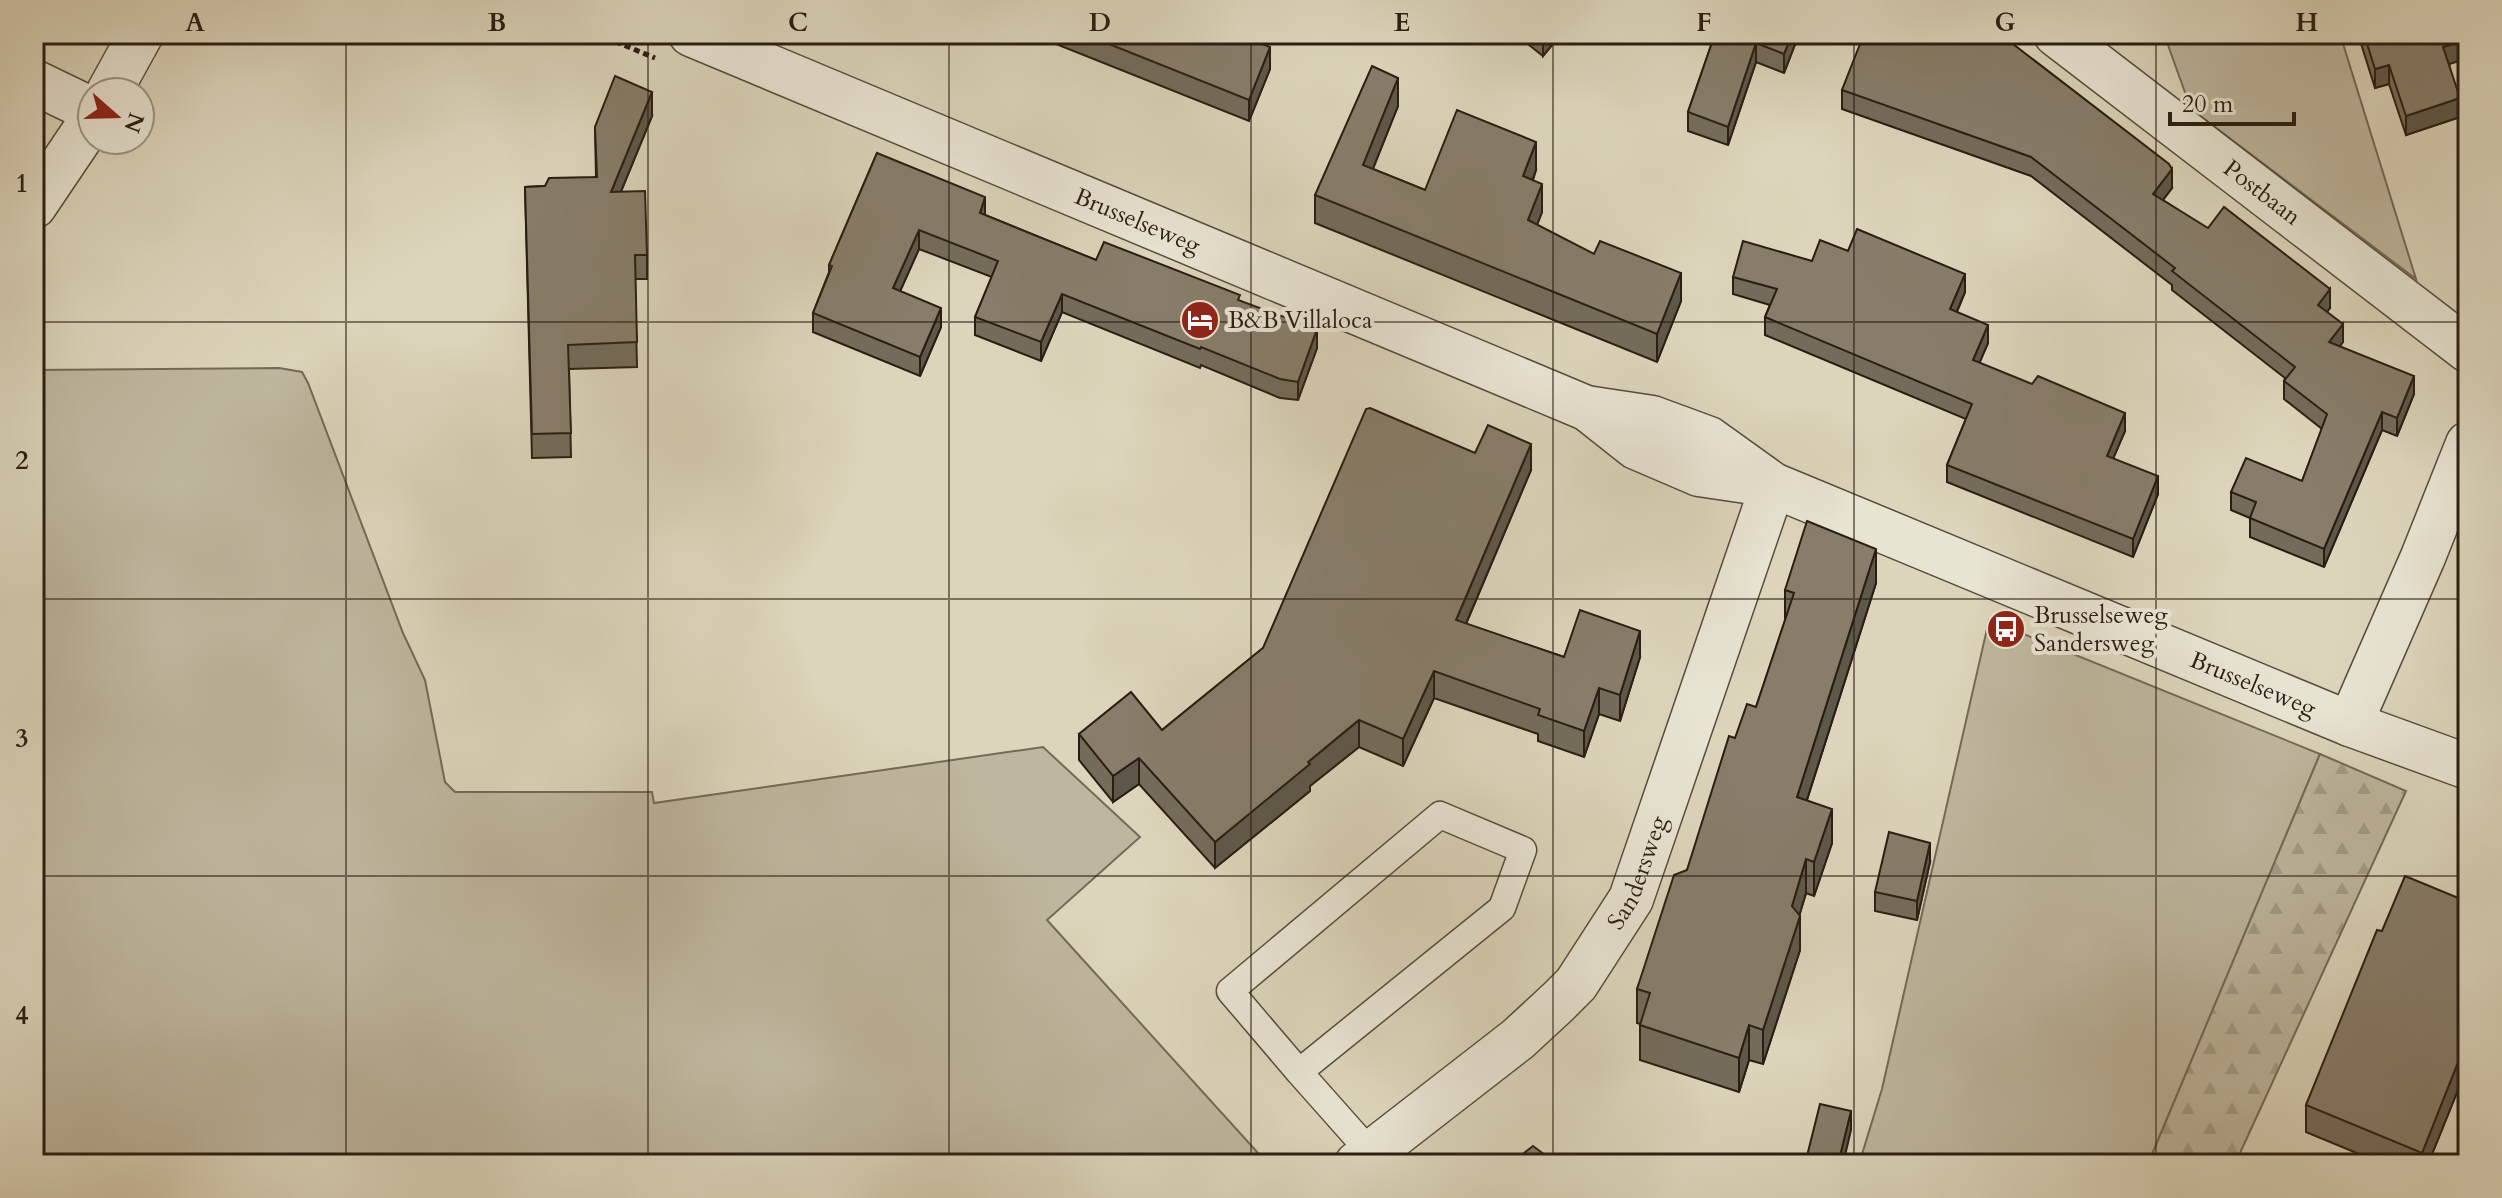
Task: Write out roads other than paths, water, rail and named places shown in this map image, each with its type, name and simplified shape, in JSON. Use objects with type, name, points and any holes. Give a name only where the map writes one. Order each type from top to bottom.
[{"type":"street","name":"Brusselseweg","points":[[691,34],[1586,408],[1652,418],[1709,439],[1773,485],[2350,724],[2468,767]]},
{"type":"street","name":"Postbaan","points":[[2056,34],[2468,350]]},
{"type":"street","points":[[119,76],[142,37]]},
{"type":"street","points":[[34,82],[76,102]]},
{"type":"street","points":[[34,206],[76,144]]},
{"type":"street","points":[[2350,724],[2423,557],[2468,444]]},
{"type":"street","name":"Sandersweg","points":[[1363,1159],[1518,1039],[1558,1002],[1576,984],[1631,899],[1773,485]]},
{"type":"lane","points":[[1299,1072],[1502,908],[1523,850],[1440,815],[1230,991],[1299,1072],[1362,1143],[1363,1159]]},
{"type":"place","name":"B&B Villaloca","points":[[1200,320]]},
{"type":"place","name":"Brusselseweg Sandersweg","points":[[2006,629]]}]
